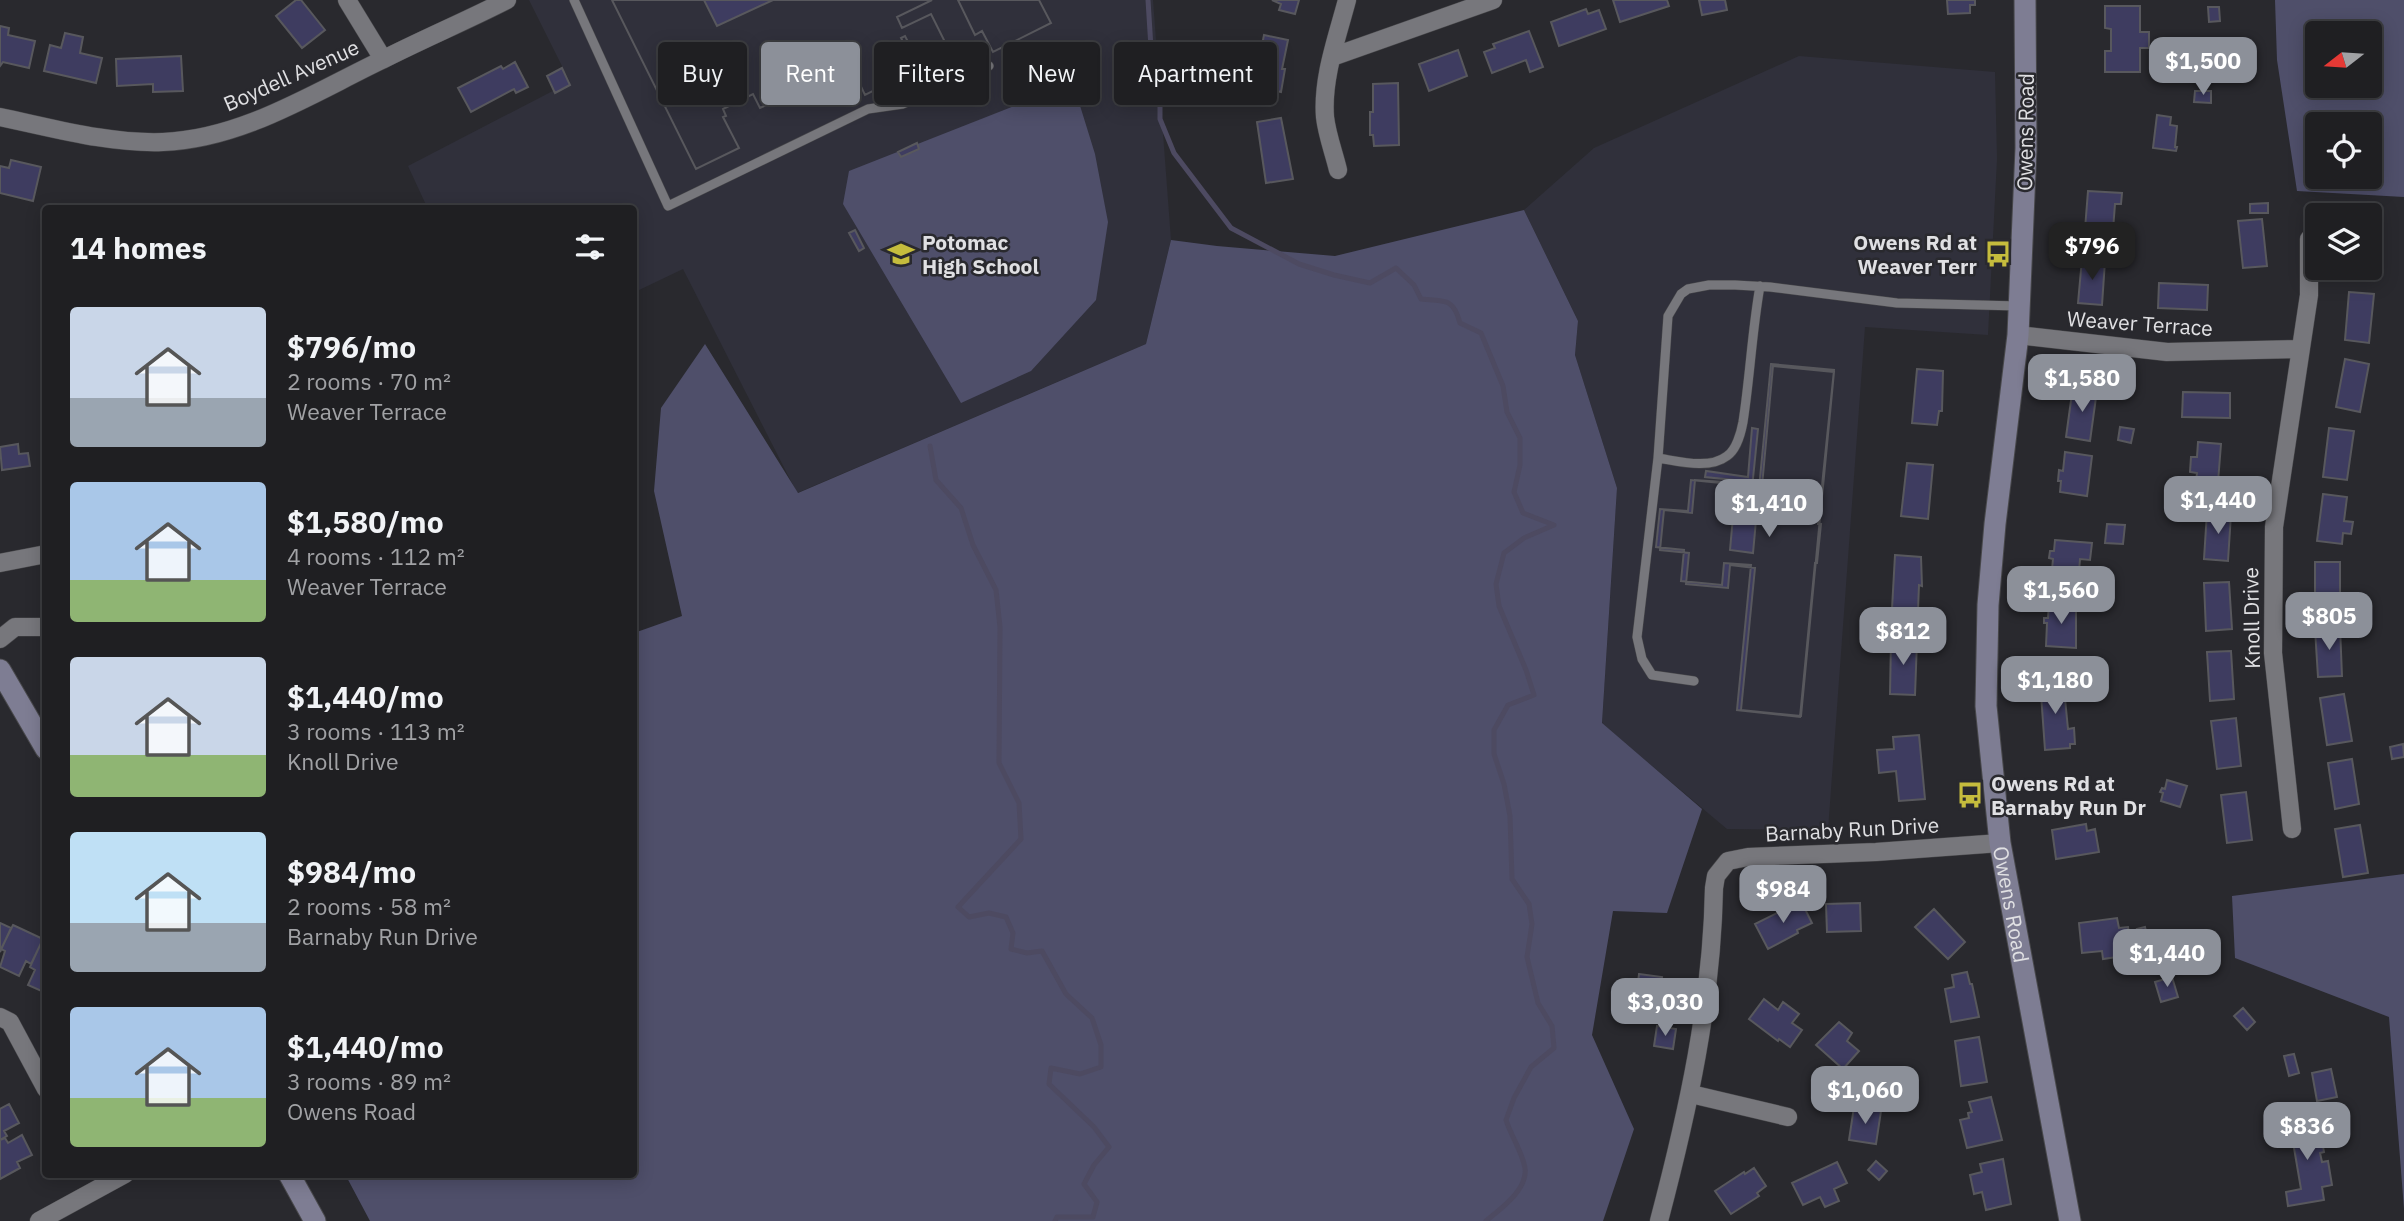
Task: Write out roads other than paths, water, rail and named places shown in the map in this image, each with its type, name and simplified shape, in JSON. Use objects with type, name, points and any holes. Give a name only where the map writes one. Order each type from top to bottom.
[{"type":"street","points":[[347,0],[383,59]]},
{"type":"street","name":"Boydell Avenue","points":[[0,117],[139,143],[206,136],[249,123],[296,103],[507,0]]},
{"type":"street","points":[[1338,170],[1325,114],[1328,73],[1347,0]]},
{"type":"street","points":[[1332,57],[1493,0]]},
{"type":"street","name":"Owens Road","points":[[2025,0],[2026,148],[2018,335],[1987,605],[1986,706],[2000,843],[2070,1221]]},
{"type":"street","name":"Knoll Drive","points":[[2292,830],[2277,703],[2272,602],[2274,527],[2309,295],[2309,280]]},
{"type":"street","name":"Weaver Terrace","points":[[2018,335],[2167,352],[2301,349]]},
{"type":"street","points":[[0,563],[42,555]]},
{"type":"street","points":[[0,639],[15,627],[42,627]]},
{"type":"street","points":[[0,670],[42,742]]},
{"type":"street","name":"Barnaby Run Drive","points":[[1691,1094],[1711,963],[1716,876],[1728,861],[1748,857],[1876,852],[2000,843]]},
{"type":"street","points":[[0,1017],[10,1022],[42,1082]]},
{"type":"street","points":[[1659,1221],[1691,1094],[1788,1117]]},
{"type":"street","points":[[291,1178],[315,1221]]},
{"type":"street","points":[[39,1221],[94,1182]]},
{"type":"lane","points":[[574,0],[668,206],[868,109],[896,105]]},
{"type":"lane","points":[[1694,681],[1652,675],[1642,659],[1637,637],[1658,458],[1667,329],[1671,308],[1681,294],[1688,289],[1709,285],[1760,286],[1897,303],[2019,306]]},
{"type":"lane","points":[[1658,458],[1703,464],[1730,454],[1743,424],[1760,286]]},
{"type":"waterway","points":[[1148,0],[1151,48],[1160,91],[1160,119],[1174,153],[1231,228],[1299,264],[1334,275],[1370,283],[1396,268],[1414,285],[1421,299],[1450,304],[1460,323],[1481,333],[1503,386],[1507,412],[1520,438],[1520,465],[1514,492],[1523,513],[1554,525],[1524,538],[1504,553],[1496,584],[1499,606],[1534,695],[1508,705],[1494,730],[1494,754],[1504,784],[1510,816],[1512,879],[1529,904],[1532,924],[1527,957],[1538,1003],[1552,1026],[1554,1048],[1531,1067],[1514,1098],[1506,1120],[1524,1162],[1525,1176],[1522,1184],[1512,1198],[1486,1221]]},
{"type":"waterway","points":[[930,446],[936,480],[961,508],[973,545],[996,590],[1000,627],[999,763],[1019,803],[1021,839],[958,907],[969,917],[989,913],[1006,917],[1013,933],[1011,949],[1027,953],[1042,951],[1066,994],[1092,1018],[1101,1045],[1101,1067],[1080,1074],[1051,1068],[1049,1084],[1094,1127],[1109,1147],[1094,1165],[1084,1184],[1097,1202],[1093,1217],[1057,1217],[1055,1221]]},
{"type":"place","name":"Potomac High School","points":[[901,254]]},
{"type":"place","name":"Owens Rd at Weaver Terr","points":[[1998,254]]},
{"type":"place","name":"Owens Rd at Barnaby Run Dr","points":[[1970,795]]}]
